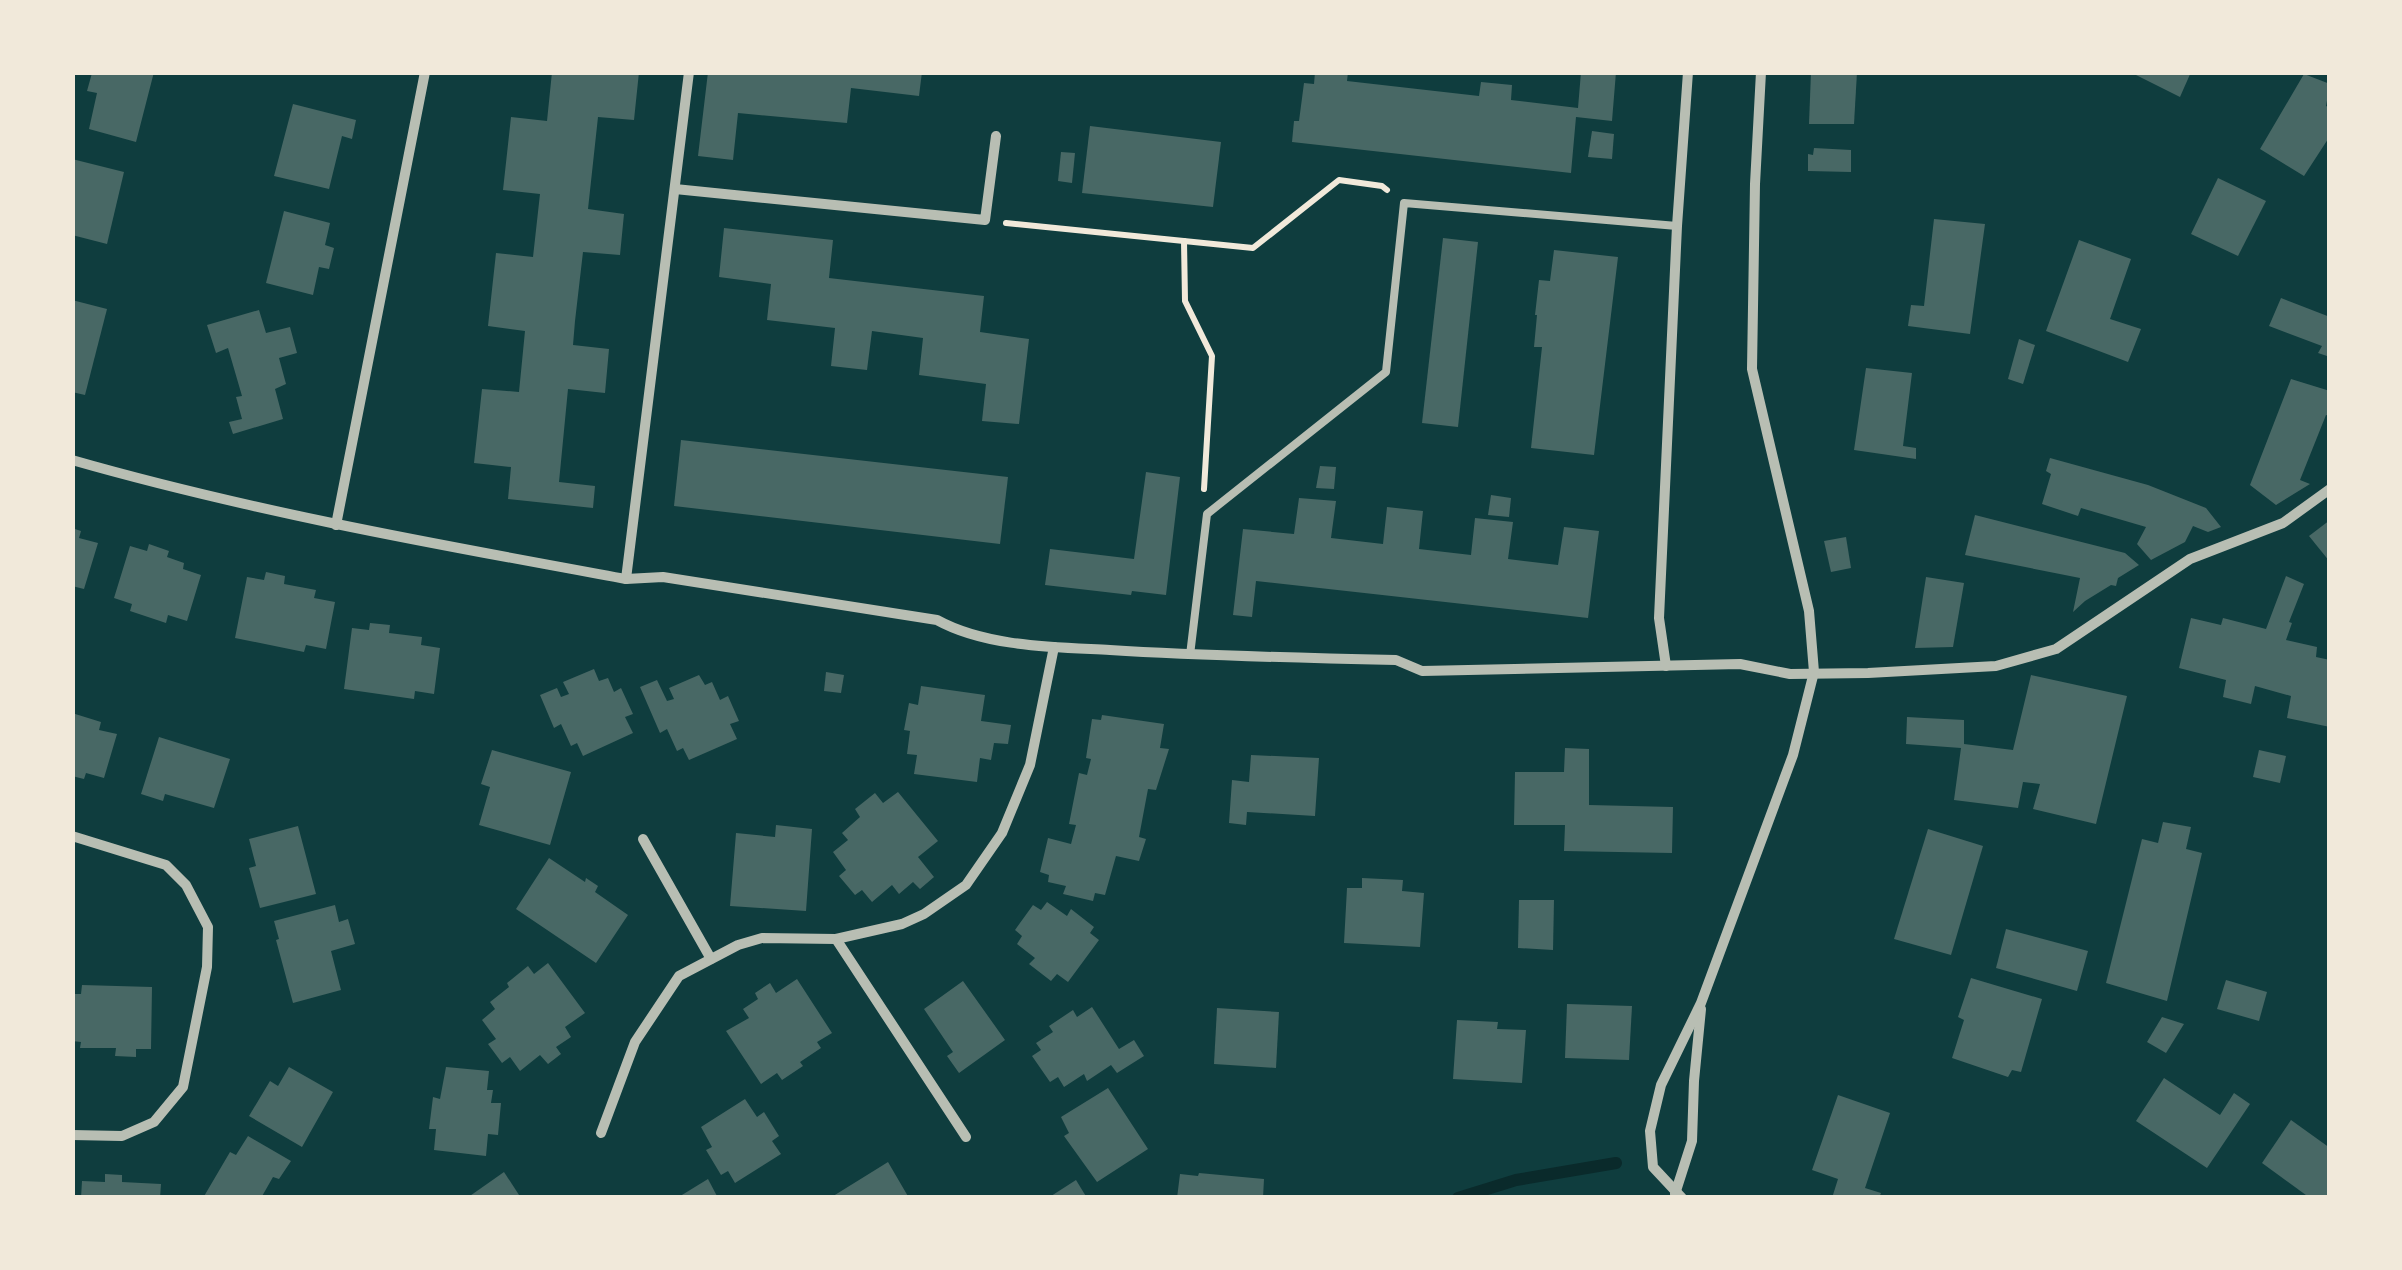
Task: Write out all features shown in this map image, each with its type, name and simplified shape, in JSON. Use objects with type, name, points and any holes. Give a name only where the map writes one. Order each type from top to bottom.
[{"type":"street","points":[[336,525],[425,72]]},
{"type":"street","points":[[626,579],[688,72]]},
{"type":"street","points":[[1666,666],[1659,618],[1688,72]]},
{"type":"street","points":[[1677,1196],[1653,1167],[1650,1131],[1661,1085],[1702,1003],[1793,755],[1814,672],[1809,610],[1752,368],[1754,184],[1761,72]]},
{"type":"street","points":[[675,189],[985,220],[996,136]]},
{"type":"street","points":[[72,460],[170,488],[336,525],[626,579],[663,577],[917,616],[936,620],[959,632],[1054,647],[1396,660],[1422,671],[1740,664],[1790,674],[1996,666],[2056,649],[2190,559],[2283,524],[2330,488]]},
{"type":"street","points":[[601,1133],[635,1042],[680,976],[738,945],[762,938],[836,939],[870,934],[924,914],[966,886],[984,864],[1016,804],[1030,766],[1054,647]]},
{"type":"street","points":[[72,836],[166,865],[186,885],[208,927],[207,967],[182,1087],[154,1122],[122,1136],[72,1135]]},
{"type":"street","points":[[643,840],[711,959]]},
{"type":"street","points":[[836,939],[966,1137]]},
{"type":"street","points":[[1677,1196],[1692,1141],[1702,1003]]},
{"type":"lane","points":[[1190,655],[1206,514],[1386,372],[1404,203],[1678,226]]},
{"type":"path","points":[[985,220],[1253,248],[1339,180],[1382,186],[1404,203]]},
{"type":"path","points":[[1184,242],[1185,301],[1212,356],[1203,480],[1206,514]]},
{"type":"building","points":[[154,72],[136,142],[89,129],[97,93],[87,91],[92,73]]},
{"type":"building","points":[[552,72],[639,72],[634,120],[598,117],[588,209],[624,214],[620,255],[583,252],[575,321],[573,345],[609,349],[605,393],[568,389],[559,482],[595,486],[593,508],[508,499],[511,467],[474,463],[482,389],[519,392],[525,331],[488,326],[496,253],[533,257],[540,194],[503,190],[511,117],[547,121]]},
{"type":"building","points":[[708,72],[922,72],[919,96],[851,88],[847,123],[738,113],[733,160],[698,156]]},
{"type":"building","points":[[1315,72],[1348,72],[1347,81],[1479,96],[1481,82],[1512,85],[1511,100],[1578,108],[1581,72],[1616,72],[1612,121],[1576,117],[1571,173],[1292,142],[1304,83],[1314,84]]},
{"type":"building","points":[[1811,72],[1857,72],[1854,124],[1809,124]]},
{"type":"building","points":[[2130,72],[2191,72],[2180,97]]},
{"type":"building","points":[[2304,74],[2330,84],[2326,106],[2330,108],[2330,136],[2304,176],[2260,149]]},
{"type":"building","points":[[293,104],[356,120],[352,139],[342,136],[329,189],[274,176]]},
{"type":"building","points":[[1090,126],[1221,142],[1213,207],[1082,193]]},
{"type":"building","points":[[1592,131],[1614,134],[1612,159],[1588,157]]},
{"type":"building","points":[[1814,148],[1851,150],[1851,172],[1808,171],[1808,154],[1813,155]]},
{"type":"building","points":[[1061,152],[1075,153],[1072,183],[1058,181]]},
{"type":"building","points":[[72,159],[124,172],[107,244],[72,235]]},
{"type":"building","points":[[2218,178],[2266,201],[2238,256],[2191,234]]},
{"type":"building","points":[[284,211],[330,223],[325,245],[334,248],[329,269],[319,267],[313,295],[266,283]]},
{"type":"building","points":[[1934,219],[1985,224],[1970,334],[1908,326],[1911,305],[1924,306]]},
{"type":"building","points":[[724,228],[833,240],[829,278],[984,296],[980,332],[1029,339],[1019,424],[982,421],[986,384],[919,375],[923,338],[872,331],[867,370],[831,366],[835,328],[767,320],[771,284],[719,277]]},
{"type":"building","points":[[1443,238],[1478,242],[1458,427],[1422,423]]},
{"type":"building","points":[[2079,240],[2131,259],[2110,319],[2141,329],[2128,362],[2046,331]]},
{"type":"building","points":[[1554,250],[1618,257],[1594,455],[1531,448],[1542,347],[1534,347],[1539,280],[1550,281]]},
{"type":"building","points":[[2281,298],[2330,317],[2330,357],[2318,353],[2322,346],[2269,326]]},
{"type":"building","points":[[72,300],[107,309],[85,395],[72,392]]},
{"type":"building","points":[[259,310],[266,333],[290,327],[297,353],[279,358],[286,384],[275,389],[283,419],[233,434],[229,422],[242,419],[236,397],[242,396],[228,348],[216,353],[207,325]]},
{"type":"building","points":[[2019,339],[2035,345],[2023,384],[2008,379]]},
{"type":"building","points":[[1866,368],[1912,373],[1903,446],[1916,448],[1916,459],[1854,450]]},
{"type":"building","points":[[2291,379],[2330,391],[2330,416],[2326,415],[2300,480],[2310,484],[2276,505],[2250,485]]},
{"type":"building","points":[[681,440],[1008,477],[1000,544],[674,506]]},
{"type":"building","points":[[2050,458],[2148,485],[2206,508],[2221,527],[2208,532],[2193,526],[2185,542],[2151,560],[2137,544],[2146,527],[2081,508],[2078,516],[2042,504],[2051,474],[2046,471]]},
{"type":"building","points":[[1320,466],[1336,467],[1334,489],[1316,488]]},
{"type":"building","points":[[1146,472],[1180,477],[1166,595],[1045,585],[1050,549],[1134,559]]},
{"type":"building","points":[[1491,495],[1511,498],[1509,517],[1488,515]]},
{"type":"building","points":[[1299,498],[1336,501],[1331,538],[1383,544],[1387,507],[1423,511],[1419,549],[1471,555],[1475,518],[1513,522],[1508,559],[1558,565],[1564,527],[1599,531],[1588,618],[1256,581],[1252,617],[1233,615],[1243,529],[1294,534]]},
{"type":"building","points":[[1975,515],[2125,553],[2139,565],[2118,578],[2116,586],[2111,585],[2073,612],[2080,578],[1965,555]]},
{"type":"building","points":[[2330,520],[2330,562],[2309,536]]},
{"type":"building","points":[[72,528],[81,531],[79,538],[98,543],[84,589],[72,586]]},
{"type":"building","points":[[1846,537],[1851,568],[1831,572],[1824,541]]},
{"type":"building","points":[[149,544],[169,551],[167,557],[184,563],[183,569],[201,575],[187,621],[168,615],[166,623],[130,611],[132,604],[114,598],[130,546],[147,551]]},
{"type":"building","points":[[266,572],[285,576],[284,584],[316,590],[314,598],[335,602],[326,649],[306,645],[304,652],[235,638],[247,577],[264,580]]},
{"type":"building","points":[[2286,576],[2304,584],[2286,640],[2317,647],[2316,657],[2330,660],[2330,727],[2287,718],[2291,696],[2255,686],[2251,704],[2223,697],[2226,680],[2179,668],[2191,618],[2221,625],[2223,618],[2266,629]]},
{"type":"building","points":[[1926,577],[1964,583],[1953,647],[1915,648]]},
{"type":"building","points":[[370,623],[390,625],[389,633],[422,637],[421,645],[440,648],[434,694],[415,691],[414,699],[344,689],[352,628],[369,630]]},
{"type":"building","points":[[594,669],[599,681],[608,678],[614,692],[621,688],[633,714],[625,717],[633,733],[583,756],[577,743],[571,746],[561,724],[554,728],[540,695],[557,688],[561,697],[569,694],[563,682]]},
{"type":"building","points":[[826,672],[844,675],[841,693],[824,691]]},
{"type":"building","points":[[699,675],[705,685],[712,682],[720,700],[728,696],[739,721],[730,724],[737,739],[689,760],[683,748],[677,751],[667,729],[660,733],[640,687],[657,680],[667,701],[674,699],[669,688]]},
{"type":"building","points":[[2031,675],[2127,696],[2096,824],[2033,809],[2040,784],[2023,782],[2018,808],[1954,800],[1961,748],[1906,744],[1907,717],[1964,720],[1964,744],[2013,750]]},
{"type":"building","points":[[921,686],[985,695],[981,721],[1011,725],[1008,744],[994,743],[991,760],[980,758],[977,782],[914,774],[917,755],[907,754],[910,731],[904,730],[909,703],[918,705]]},
{"type":"building","points":[[72,713],[101,722],[99,730],[117,734],[104,778],[86,773],[84,779],[72,776]]},
{"type":"building","points":[[1102,715],[1164,724],[1160,748],[1169,749],[1156,790],[1148,789],[1139,837],[1146,839],[1139,861],[1116,856],[1105,895],[1095,893],[1093,901],[1063,894],[1066,886],[1048,882],[1049,875],[1040,872],[1048,838],[1071,844],[1076,825],[1069,824],[1079,773],[1087,775],[1092,719],[1101,720]]},
{"type":"building","points":[[159,737],[230,759],[214,808],[165,794],[163,801],[141,794]]},
{"type":"building","points":[[1565,748],[1589,749],[1589,805],[1673,807],[1672,853],[1564,851],[1565,825],[1514,825],[1515,772],[1564,772]]},
{"type":"building","points":[[492,750],[571,772],[550,845],[479,825],[490,787],[481,784]]},
{"type":"building","points":[[2259,750],[2286,756],[2280,783],[2253,777]]},
{"type":"building","points":[[1251,755],[1319,758],[1315,816],[1247,812],[1246,825],[1229,823],[1232,780],[1249,782]]},
{"type":"building","points":[[898,792],[938,841],[918,857],[934,877],[920,889],[913,882],[899,894],[892,885],[872,902],[862,890],[855,895],[839,876],[846,870],[833,852],[848,840],[842,833],[860,817],[855,809],[875,793],[883,803]]},
{"type":"building","points":[[2163,822],[2191,827],[2186,849],[2202,853],[2167,1001],[2106,983],[2142,839],[2158,843]]},
{"type":"building","points":[[776,825],[812,829],[806,911],[730,906],[736,833],[775,837]]},
{"type":"building","points":[[298,826],[316,894],[260,908],[249,868],[256,866],[249,839]]},
{"type":"building","points":[[1928,829],[1983,846],[1951,955],[1894,939]]},
{"type":"building","points":[[549,858],[598,886],[595,892],[628,915],[596,963],[516,909]]},
{"type":"building","points":[[1362,878],[1403,880],[1402,891],[1424,893],[1420,947],[1344,943],[1347,888],[1362,888]]},
{"type":"building","points":[[1519,900],[1554,900],[1553,950],[1518,948]]},
{"type":"building","points":[[1047,902],[1067,916],[1071,909],[1094,927],[1090,933],[1099,940],[1068,982],[1057,974],[1051,981],[1029,964],[1035,958],[1017,944],[1022,936],[1015,930],[1033,905],[1041,910]]},
{"type":"building","points":[[335,905],[339,922],[348,919],[355,944],[331,951],[341,990],[293,1003],[274,921]]},
{"type":"building","points":[[2006,929],[2088,951],[2077,991],[1996,968]]},
{"type":"building","points":[[548,963],[585,1013],[565,1027],[571,1037],[556,1047],[561,1054],[548,1064],[540,1055],[520,1071],[510,1057],[502,1063],[488,1044],[496,1039],[482,1020],[495,1009],[490,1002],[509,987],[507,983],[528,966],[534,974]]},
{"type":"building","points":[[1971,978],[2042,999],[2021,1072],[2012,1070],[2008,1077],[1952,1058],[1964,1020],[1958,1017]]},
{"type":"building","points":[[797,979],[832,1033],[817,1042],[821,1048],[800,1062],[803,1066],[782,1080],[777,1073],[761,1084],[726,1031],[749,1018],[743,1009],[758,999],[755,993],[770,983],[776,993]]},
{"type":"building","points":[[2226,980],[2267,992],[2259,1021],[2217,1009]]},
{"type":"building","points":[[963,981],[1005,1040],[959,1073],[947,1056],[953,1052],[924,1009]]},
{"type":"building","points":[[82,985],[152,987],[151,1049],[136,1049],[136,1057],[115,1056],[116,1048],[80,1048],[81,1042],[72,1041],[72,994],[81,994]]},
{"type":"building","points":[[1567,1004],[1632,1006],[1629,1060],[1565,1058]]},
{"type":"building","points":[[1092,1007],[1119,1049],[1134,1040],[1144,1056],[1117,1073],[1111,1065],[1087,1081],[1084,1074],[1064,1087],[1058,1077],[1050,1082],[1032,1056],[1041,1050],[1036,1043],[1053,1032],[1049,1026],[1073,1010],[1077,1017]]},
{"type":"building","points":[[1217,1008],[1279,1012],[1276,1068],[1214,1064]]},
{"type":"building","points":[[2162,1017],[2184,1024],[2166,1053],[2147,1042]]},
{"type":"building","points":[[1457,1020],[1498,1022],[1497,1029],[1526,1030],[1522,1083],[1453,1079]]},
{"type":"building","points":[[289,1067],[333,1092],[302,1147],[249,1116],[270,1081],[278,1086]]},
{"type":"building","points":[[446,1067],[489,1071],[487,1090],[493,1090],[491,1103],[501,1103],[498,1135],[488,1134],[486,1156],[434,1150],[436,1129],[429,1129],[433,1097],[440,1099]]},
{"type":"building","points":[[2164,1078],[2220,1115],[2234,1093],[2250,1104],[2207,1168],[2136,1121]]},
{"type":"building","points":[[1108,1088],[1148,1149],[1097,1182],[1064,1136],[1069,1133],[1061,1117]]},
{"type":"building","points":[[1838,1095],[1890,1113],[1865,1188],[1881,1193],[1879,1198],[1832,1198],[1838,1179],[1812,1170]]},
{"type":"building","points":[[745,1099],[757,1117],[764,1112],[779,1136],[772,1141],[781,1154],[735,1183],[728,1171],[721,1175],[706,1150],[712,1147],[701,1127]]},
{"type":"building","points":[[2291,1120],[2330,1148],[2330,1198],[2310,1198],[2262,1163]]},
{"type":"building","points":[[248,1136],[291,1161],[279,1179],[273,1177],[261,1198],[203,1198],[230,1152],[236,1155]]},
{"type":"building","points":[[888,1162],[909,1198],[830,1198],[880,1167]]},
{"type":"building","points":[[504,1172],[521,1198],[467,1198]]},
{"type":"building","points":[[105,1174],[122,1175],[122,1182],[161,1184],[160,1198],[81,1198],[82,1181],[105,1182]]},
{"type":"building","points":[[1180,1174],[1264,1179],[1263,1198],[1177,1198]]},
{"type":"building","points":[[708,1179],[718,1198],[677,1198]]},
{"type":"building","points":[[1076,1180],[1087,1198],[1048,1198]]},
{"type":"waterway","points":[[1458,1198],[1516,1180],[1616,1163]]}]
